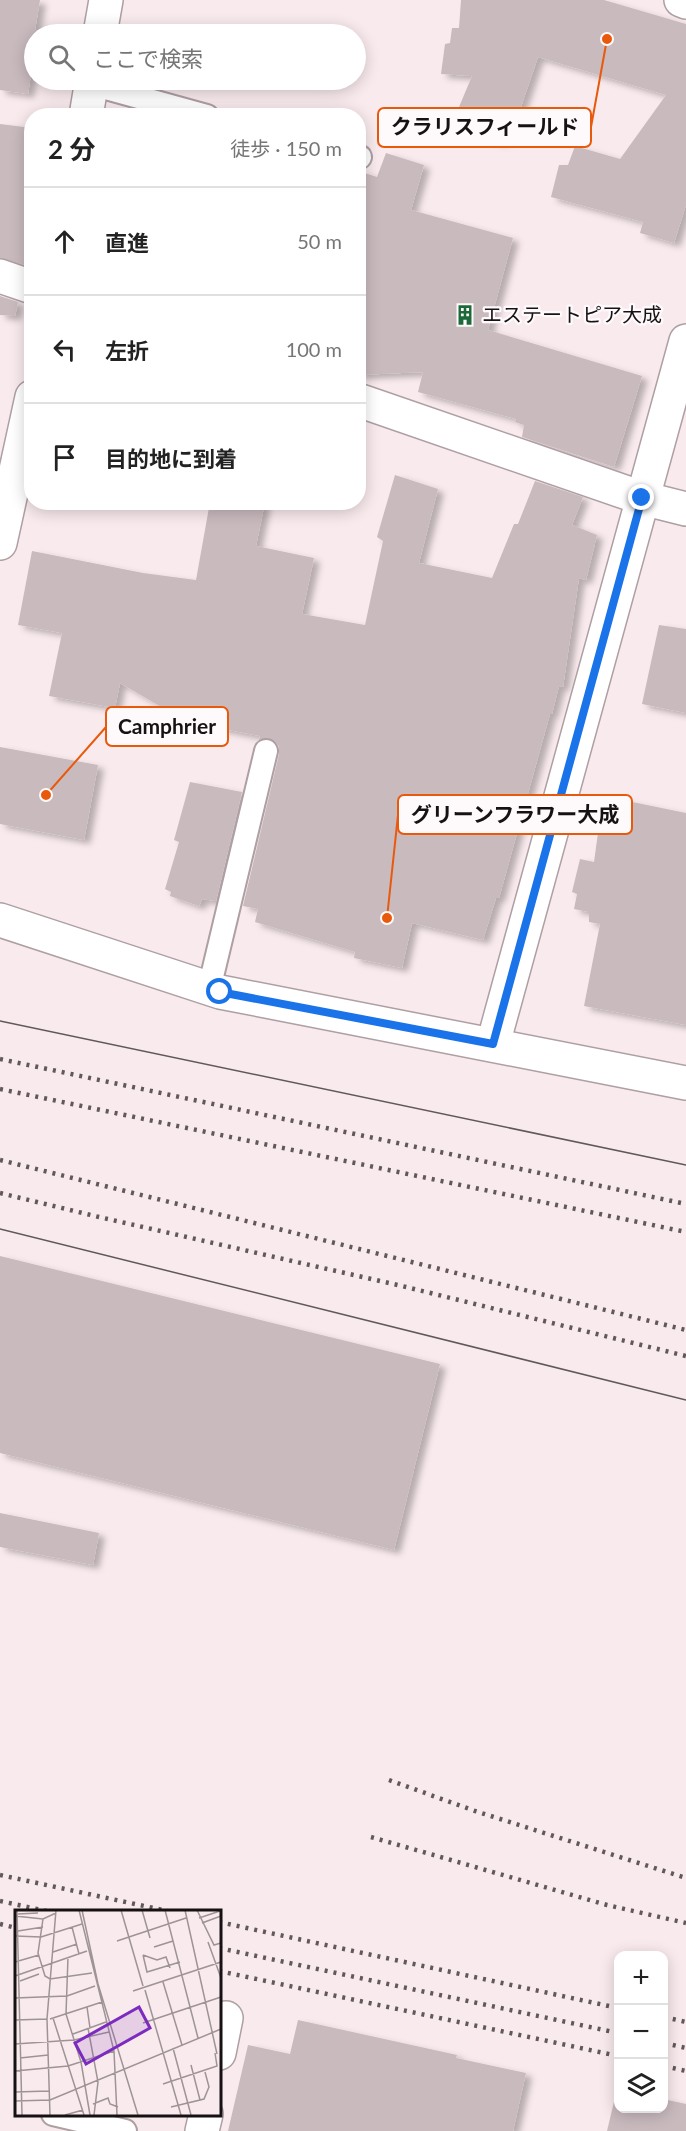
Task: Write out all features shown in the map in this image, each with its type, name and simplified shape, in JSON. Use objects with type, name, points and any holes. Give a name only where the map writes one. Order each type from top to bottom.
[{"type":"street","points":[[102,24],[106,0]]},
{"type":"street","points":[[681,0],[686,2]]},
{"type":"street","points":[[0,276],[24,284]]},
{"type":"street","points":[[493,1044],[686,341]]},
{"type":"street","points":[[366,403],[642,498],[686,509]]},
{"type":"street","points":[[0,543],[24,434]]},
{"type":"street","points":[[0,920],[209,989],[686,1083]]},
{"type":"street","points":[[220,2048],[226,2018]]},
{"type":"street","points":[[202,2131],[206,2116]]},
{"type":"lane","points":[[90,93],[166,108]]},
{"type":"lane","points":[[209,989],[266,751]]},
{"type":"lane","points":[[58,2116],[125,2131]]},
{"type":"building","points":[[0,0],[40,0],[36,24],[24,24],[24,90],[29,90],[28,94],[0,90]]},
{"type":"building","points":[[461,0],[604,0],[686,24],[686,205],[674,243],[640,233],[643,222],[551,197],[559,165],[568,165],[575,146],[620,159],[666,95],[538,57],[510,139],[504,137],[501,142],[455,129],[462,109],[459,107],[472,76],[441,74],[445,44],[450,43],[452,28],[459,28]]},
{"type":"building","points":[[0,124],[24,127],[24,265],[0,258]]},
{"type":"building","points":[[386,153],[424,165],[411,210],[513,238],[488,330],[642,376],[614,467],[522,437],[524,425],[515,422],[516,419],[418,392],[423,372],[366,375],[366,174],[377,177]]},
{"type":"building","points":[[0,296],[18,302],[15,316],[0,315]]},
{"type":"building","points":[[395,475],[438,489],[419,563],[492,578],[514,524],[518,524],[535,481],[583,497],[572,525],[597,535],[586,580],[579,578],[563,687],[559,686],[552,714],[550,714],[499,898],[496,898],[483,940],[412,923],[402,968],[354,958],[355,952],[255,922],[258,909],[243,906],[279,754],[279,747],[275,741],[269,738],[259,740],[260,736],[198,724],[199,718],[170,712],[120,683],[115,708],[49,696],[62,633],[18,625],[32,551],[143,573],[196,580],[209,510],[263,510],[256,546],[314,558],[302,614],[365,625],[383,541],[377,537]]},
{"type":"building","points":[[659,625],[686,629],[686,713],[642,704]]},
{"type":"building","points":[[0,747],[98,765],[84,840],[0,824]]},
{"type":"building","points":[[190,782],[242,792],[216,901],[202,899],[199,906],[170,896],[171,892],[165,889],[179,842],[174,840]]},
{"type":"building","points":[[603,796],[686,813],[686,1025],[584,1006],[600,924],[589,922],[589,912],[574,909],[577,894],[572,892],[580,859],[594,862]]},
{"type":"building","points":[[0,1256],[440,1364],[394,1550],[0,1453]]},
{"type":"building","points":[[0,1513],[99,1533],[93,1565],[0,1547]]},
{"type":"building","points":[[298,2020],[457,2055],[456,2058],[526,2073],[513,2131],[228,2131],[248,2045],[290,2054]]},
{"type":"building","points":[[668,2100],[686,2104],[686,2131],[607,2131],[614,2102],[614,2113],[668,2113]]},
{"type":"tram line","points":[[0,1021],[686,1165]]},
{"type":"tram line","points":[[0,1229],[686,1400]]},
{"type":"railway","points":[[0,1059],[686,1204]]},
{"type":"railway","points":[[0,1089],[686,1232]]},
{"type":"railway","points":[[0,1160],[686,1330]]},
{"type":"railway","points":[[0,1193],[402,1286],[686,1356]]},
{"type":"railway","points":[[389,1780],[475,1811],[686,1878]]},
{"type":"railway","points":[[371,1837],[607,1905],[686,1923]]},
{"type":"railway","points":[[0,1875],[163,1910]]},
{"type":"railway","points":[[0,1901],[42,1910]]},
{"type":"railway","points":[[220,1922],[614,2007]]},
{"type":"railway","points":[[0,1924],[15,1928]]},
{"type":"railway","points":[[220,1948],[614,2032]]},
{"type":"railway","points":[[220,1971],[614,2055]]},
{"type":"railway","points":[[668,2018],[686,2022]]},
{"type":"railway","points":[[668,2044],[686,2048]]},
{"type":"railway","points":[[668,2067],[686,2071]]},
{"type":"place","name":"クラリスフィールド","points":[[607,39]]},
{"type":"place","name":"エステートピア大成","points":[[465,315]]},
{"type":"place","name":"Camphrier","points":[[46,795]]},
{"type":"place","name":"グリーンフラワー大成","points":[[387,918]]},
{"type":"route","points":[[220,992],[493,1044],[642,498]]}]
